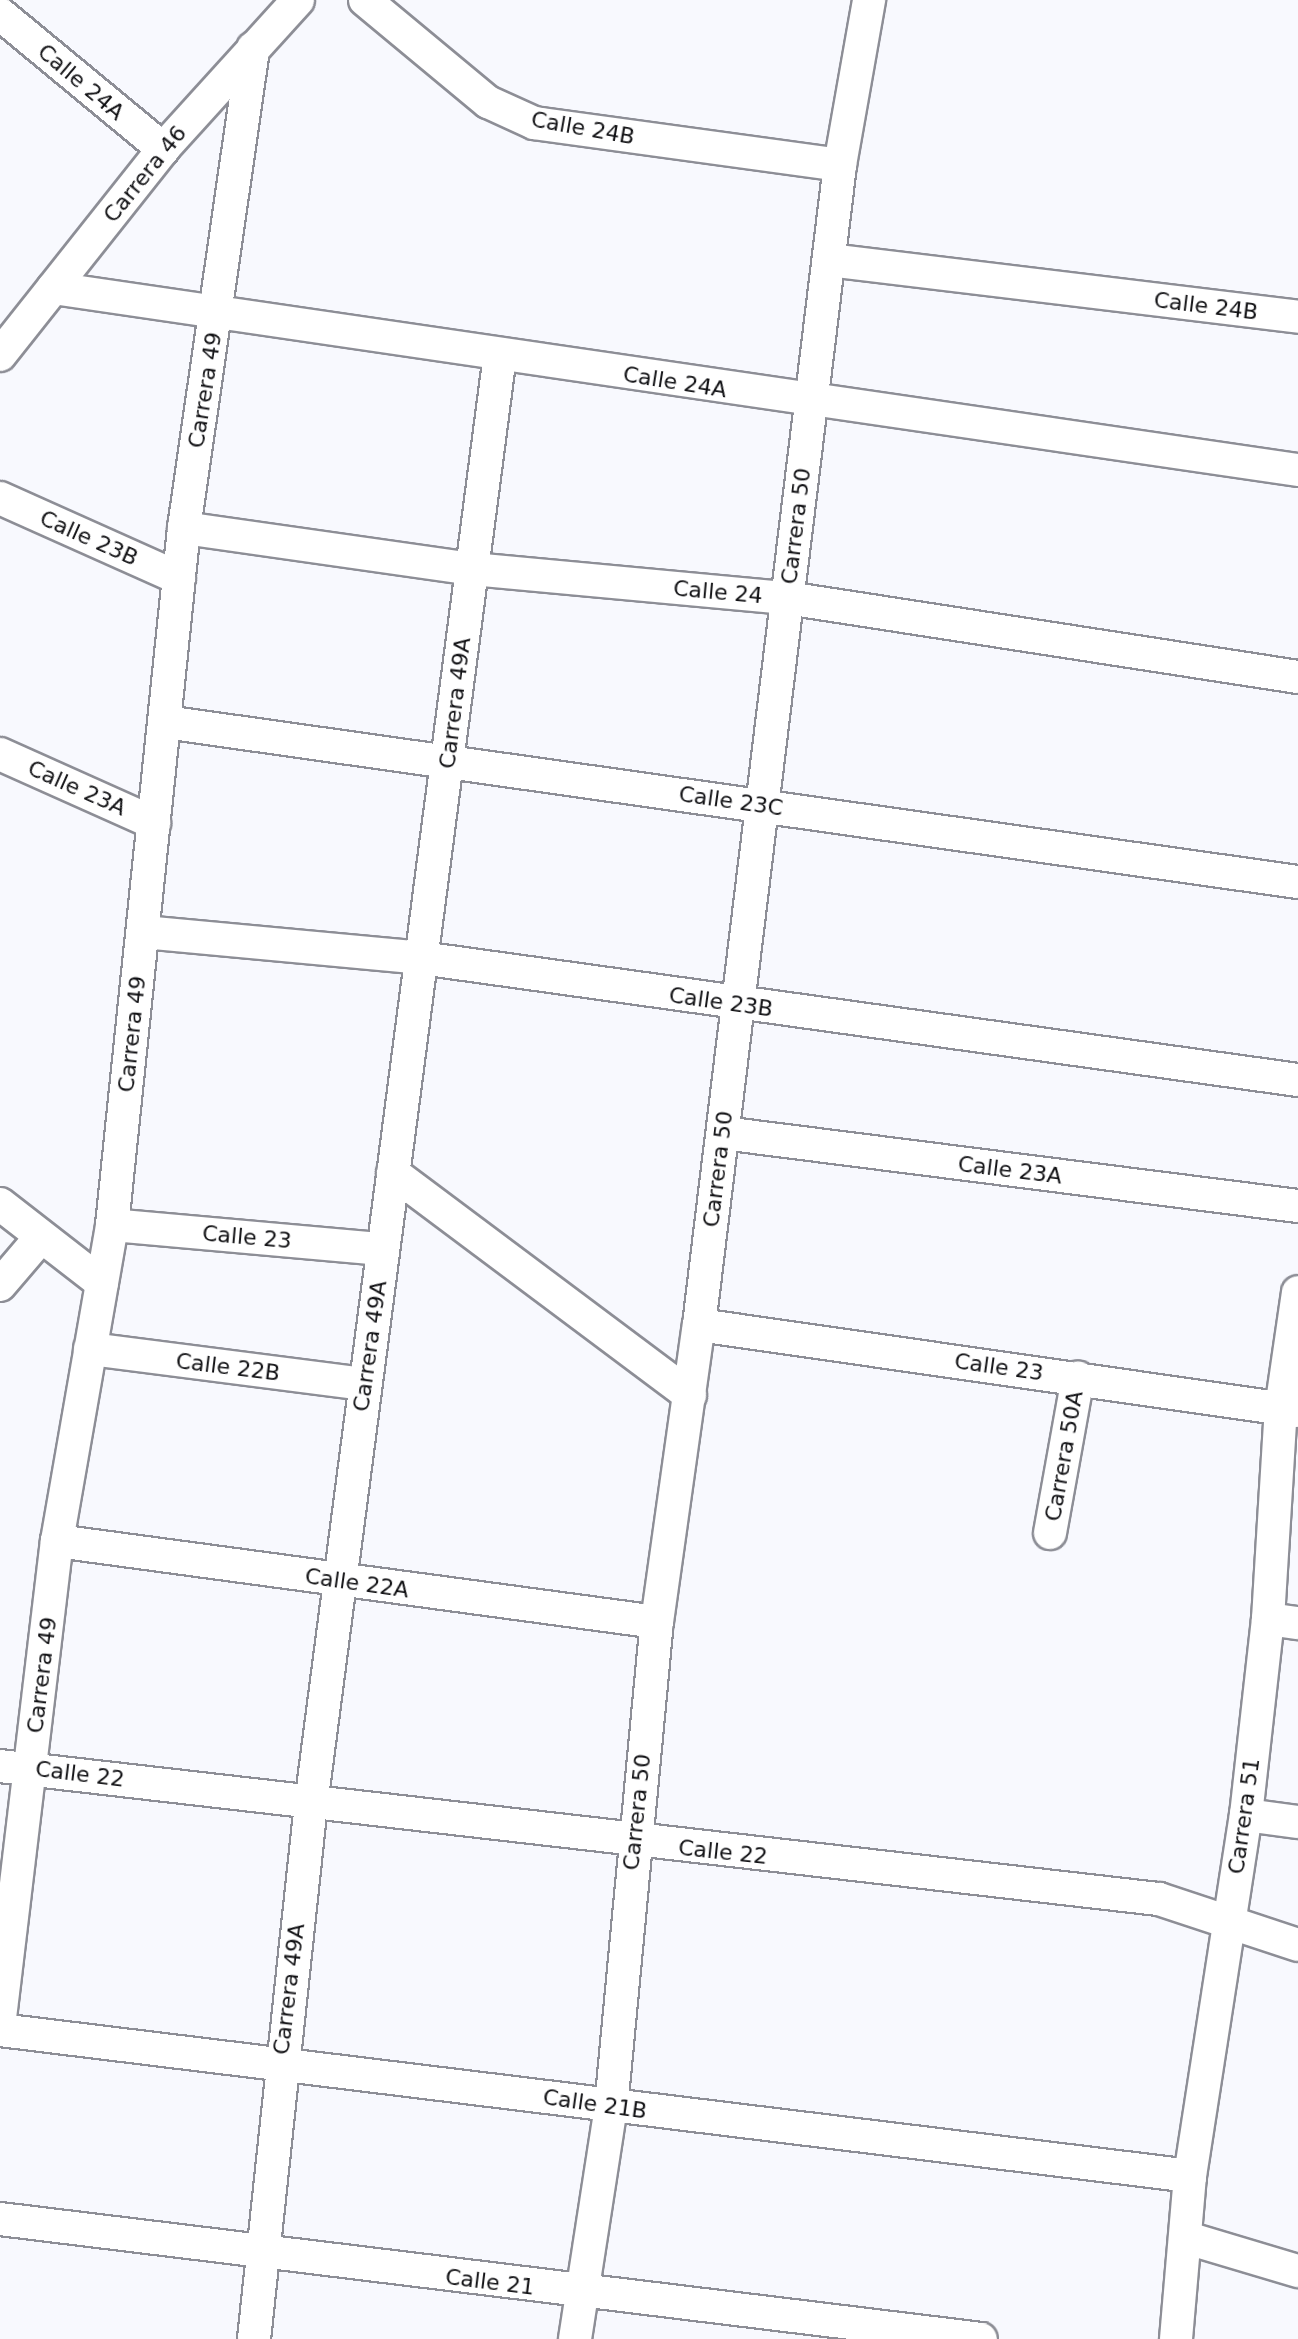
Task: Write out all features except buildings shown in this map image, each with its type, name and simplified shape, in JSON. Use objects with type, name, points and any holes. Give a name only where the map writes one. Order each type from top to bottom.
[{"type":"street","name":"Carrera 46","points":[[6,336],[53,288],[163,149],[298,0]]},
{"type":"street","name":"Calle 24B","points":[[365,0],[488,102],[534,123],[840,165]]},
{"type":"street","name":"Carrera 50","points":[[575,2339],[611,2107],[633,1842],[657,1622],[699,1325],[840,165],[869,0]]},
{"type":"street","name":"Calle 24A","points":[[0,14],[163,149]]},
{"type":"street","name":"Carrera 49","points":[[0,2018],[16,1767],[112,1225],[184,528],[253,48]]},
{"type":"street","name":"Calle 24B","points":[[829,260],[1298,317]]},
{"type":"street","name":"Calle 24A","points":[[53,288],[217,310],[811,403],[1298,470]]},
{"type":"street","name":"Carrera 49A","points":[[254,2339],[267,2256],[280,2060],[311,1804],[500,354]]},
{"type":"street","name":"Calle 23B","points":[[0,498],[179,578]]},
{"type":"street","name":"Calle 24","points":[[184,528],[472,569],[787,598],[1298,677]]},
{"type":"street","name":"Calle 23C","points":[[165,722],[1298,882]]},
{"type":"street","name":"Calle 23A","points":[[0,754],[154,823]]},
{"type":"street","name":"Calle 23B","points":[[143,932],[421,958],[1298,1080]]},
{"type":"street","name":"Calle 23A","points":[[723,1133],[1298,1206]]},
{"type":"street","points":[[393,1173],[690,1395]]},
{"type":"street","points":[[0,1204],[102,1283]]},
{"type":"street","name":"Calle 23","points":[[112,1225],[383,1249]]},
{"type":"street","points":[[0,1285],[40,1238]]},
{"type":"street","name":"Carrera 51","points":[[1176,2339],[1190,2176],[1246,1815],[1283,1621],[1290,1410],[1298,1292]]},
{"type":"street","name":"Calle 23","points":[[699,1325],[1290,1410]]},
{"type":"street","name":"Calle 22B","points":[[90,1349],[365,1384]]},
{"type":"street","name":"Carrera 50A","points":[[1050,1533],[1078,1378]]},
{"type":"street","name":"Calle 22A","points":[[57,1541],[657,1622]]},
{"type":"street","name":"Calle 22","points":[[16,1767],[633,1842],[1159,1899],[1298,1945]]},
{"type":"street","points":[[1246,1815],[1298,1822]]},
{"type":"street","name":"Calle 21B","points":[[0,2030],[280,2060],[611,2107],[1190,2176]]},
{"type":"street","name":"Calle 21","points":[[0,2219],[267,2256],[981,2339]]},
{"type":"street","points":[[1187,2238],[1298,2271]]}]
